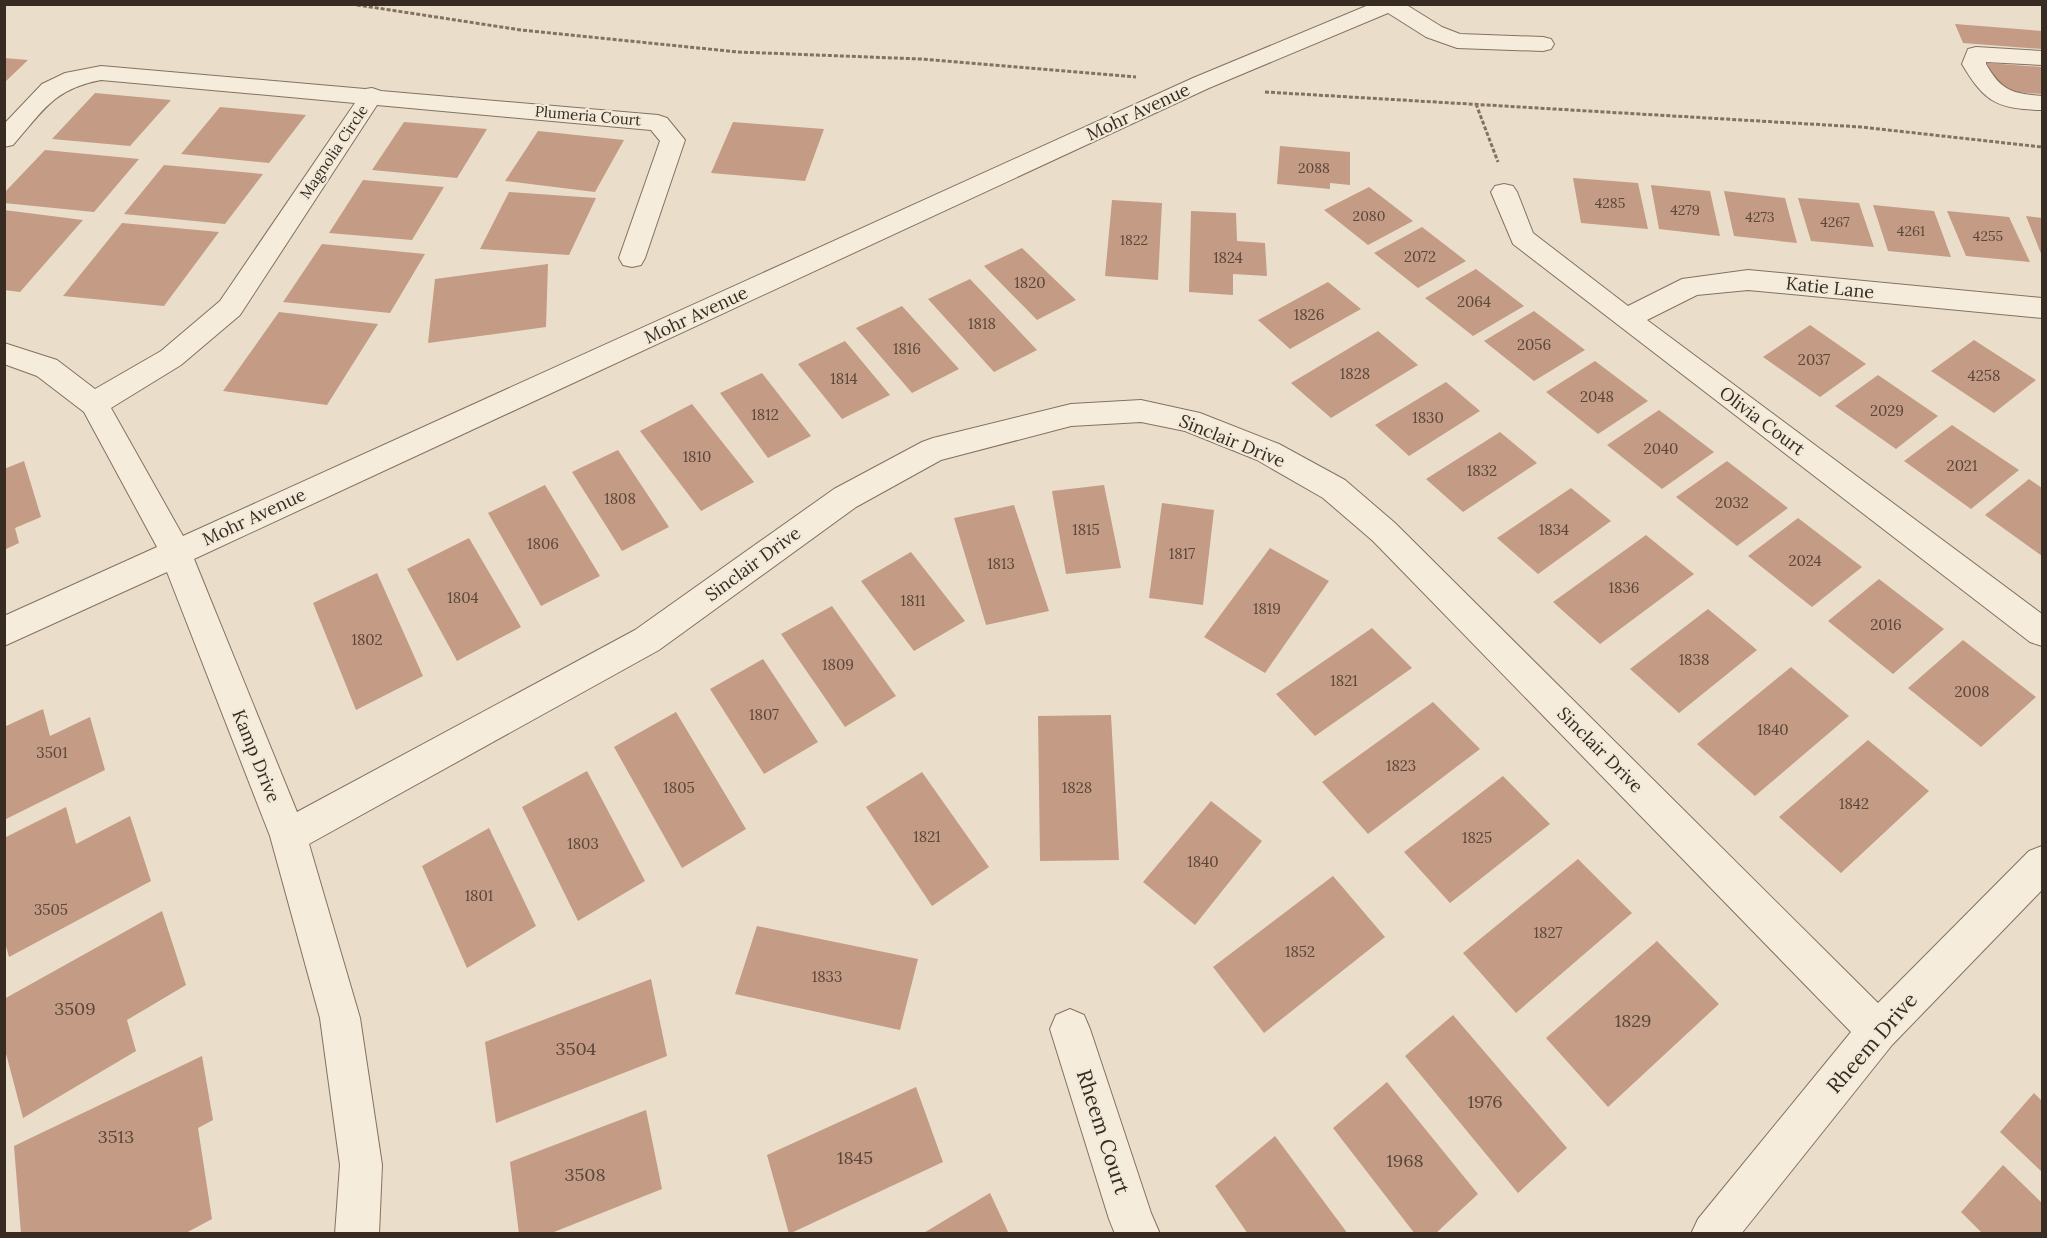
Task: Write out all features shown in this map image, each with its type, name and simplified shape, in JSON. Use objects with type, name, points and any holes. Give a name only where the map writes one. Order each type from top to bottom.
[{"type":"street","points":[[1390,5],[1434,32],[1457,41],[1543,44]]},
{"type":"street","name":"Mohr Avenue","points":[[4,632],[1201,83],[1390,5]]},
{"type":"street","points":[[2043,58],[1976,54],[1974,64],[1987,87],[2003,98],[2043,103]]},
{"type":"street","name":"Magnolia Circle","points":[[4,139],[50,89],[73,78],[101,73],[372,96],[230,308],[171,358],[94,404]]},
{"type":"street","name":"Plumeria Court","points":[[372,96],[658,123],[673,140],[632,258]]},
{"type":"street","name":"Olivia Court","points":[[1504,192],[1522,238],[1626,319],[2043,632]]},
{"type":"street","name":"Katie Lane","points":[[1626,319],[1692,286],[1748,280],[2043,308]]},
{"type":"street","name":"Kamp Drive","points":[[4,352],[47,368],[94,404],[176,553],[288,836],[339,1018],[361,1165],[357,1233]]},
{"type":"street","name":"Sinclair Drive","points":[[288,836],[648,640],[844,498],[933,450],[1071,415],[1141,411],[1190,421],[1268,452],[1334,489],[1351,503],[1384,532],[1878,1031]]},
{"type":"street","name":"Rheem Drive","points":[[1713,1233],[1878,1031],[2043,864]]},
{"type":"street","name":"Rheem Court","points":[[1070,1029],[1131,1219],[1138,1233]]},
{"type":"path","points":[[1476,104],[1500,165],[1504,192]]},
{"type":"building","points":[[1955,24],[2042,31],[2042,49],[1963,43]]},
{"type":"building","points":[[4,58],[28,60],[4,83]]},
{"type":"building","points":[[1987,63],[2042,67],[2042,94],[2001,91]]},
{"type":"building","points":[[95,93],[171,100],[130,146],[52,139]]},
{"type":"building","points":[[220,107],[306,115],[269,163],[181,154]]},
{"type":"building","points":[[404,122],[487,129],[457,178],[372,170]]},
{"type":"building","points":[[733,122],[824,129],[805,181],[711,173]]},
{"type":"building","points":[[538,131],[624,140],[595,192],[505,181]]},
{"type":"building","points":[[1280,146],[1350,152],[1350,185],[1330,183],[1330,189],[1277,184]]},
{"type":"building","points":[[45,150],[139,159],[94,212],[4,203],[4,193]]},
{"type":"building","points":[[164,165],[263,174],[225,224],[124,214]]},
{"type":"building","points":[[1573,178],[1638,183],[1648,229],[1581,223]]},
{"type":"building","points":[[363,180],[444,187],[412,240],[329,233]]},
{"type":"building","points":[[1651,185],[1710,191],[1720,236],[1659,229]]},
{"type":"building","points":[[1369,187],[1413,221],[1368,245],[1324,210]]},
{"type":"building","points":[[1724,191],[1785,198],[1797,243],[1734,236]]},
{"type":"building","points":[[509,192],[596,198],[569,255],[480,249]]},
{"type":"building","points":[[1798,198],[1859,203],[1874,247],[1811,241]]},
{"type":"building","points":[[1112,200],[1162,203],[1158,280],[1105,276]]},
{"type":"building","points":[[1873,205],[1934,211],[1951,257],[1888,251]]},
{"type":"building","points":[[4,210],[83,220],[20,292],[4,290]]},
{"type":"building","points":[[1191,211],[1236,213],[1237,241],[1265,243],[1267,276],[1233,274],[1233,295],[1189,292]]},
{"type":"building","points":[[1947,211],[2009,217],[2030,262],[1966,256]]},
{"type":"building","points":[[2026,216],[2042,218],[2042,256]]},
{"type":"building","points":[[122,223],[219,232],[164,306],[63,296]]},
{"type":"building","points":[[1422,227],[1466,261],[1418,288],[1374,253]]},
{"type":"building","points":[[322,244],[425,254],[390,313],[283,302]]},
{"type":"building","points":[[1022,248],[1076,300],[1037,320],[984,266]]},
{"type":"building","points":[[548,264],[546,327],[428,343],[435,279]]},
{"type":"building","points":[[1476,269],[1524,306],[1473,336],[1425,298]]},
{"type":"building","points":[[970,279],[1037,350],[994,372],[928,299]]},
{"type":"building","points":[[1328,282],[1361,309],[1290,349],[1258,320]]},
{"type":"building","points":[[902,306],[959,369],[912,393],[856,328]]},
{"type":"building","points":[[1534,311],[1585,350],[1534,381],[1484,341]]},
{"type":"building","points":[[279,312],[378,324],[327,405],[223,391]]},
{"type":"building","points":[[1810,325],[1866,364],[1820,397],[1763,357]]},
{"type":"building","points":[[1378,331],[1418,365],[1331,418],[1291,383]]},
{"type":"building","points":[[1974,340],[2036,380],[1994,413],[1931,371]]},
{"type":"building","points":[[845,341],[890,395],[842,419],[798,364]]},
{"type":"building","points":[[1595,361],[1648,401],[1598,434],[1546,392]]},
{"type":"building","points":[[762,373],[811,436],[768,458],[720,393]]},
{"type":"building","points":[[1878,375],[1938,416],[1896,449],[1835,406]]},
{"type":"building","points":[[1446,382],[1480,411],[1409,456],[1375,425]]},
{"type":"building","points":[[692,404],[754,482],[701,511],[640,431]]},
{"type":"building","points":[[1659,410],[1714,452],[1662,489],[1607,445]]},
{"type":"building","points":[[1952,425],[2019,470],[1971,509],[1904,461]]},
{"type":"building","points":[[1500,432],[1537,463],[1463,512],[1426,479]]},
{"type":"building","points":[[618,450],[669,527],[622,551],[572,472]]},
{"type":"building","points":[[24,461],[41,517],[15,528],[19,543],[4,550],[4,469]]},
{"type":"building","points":[[1727,461],[1788,508],[1737,546],[1676,497]]},
{"type":"building","points":[[2029,479],[2042,488],[2042,556],[1985,515]]},
{"type":"building","points":[[545,485],[600,576],[541,606],[488,513]]},
{"type":"building","points":[[1104,485],[1121,568],[1066,574],[1052,491]]},
{"type":"building","points":[[1571,488],[1611,521],[1538,574],[1497,538]]},
{"type":"building","points":[[1162,503],[1214,510],[1203,605],[1149,598]]},
{"type":"building","points":[[1014,505],[1049,611],[986,625],[954,518]]},
{"type":"building","points":[[1798,518],[1862,567],[1812,607],[1748,556]]},
{"type":"building","points":[[1646,535],[1694,574],[1600,644],[1553,602]]},
{"type":"building","points":[[469,538],[521,627],[457,661],[407,569]]},
{"type":"building","points":[[1270,548],[1329,581],[1265,673],[1204,637]]},
{"type":"building","points":[[911,552],[965,621],[914,651],[861,581]]},
{"type":"building","points":[[377,573],[423,676],[356,710],[313,603]]},
{"type":"building","points":[[1879,579],[1944,629],[1893,674],[1828,621]]},
{"type":"building","points":[[832,606],[896,696],[845,727],[781,634]]},
{"type":"building","points":[[1708,609],[1757,650],[1679,713],[1630,669]]},
{"type":"building","points":[[1372,628],[1412,668],[1315,736],[1276,694]]},
{"type":"building","points":[[1963,640],[2036,697],[1981,747],[1908,688]]},
{"type":"building","points":[[763,659],[818,742],[764,774],[710,689]]},
{"type":"building","points":[[1791,667],[1849,716],[1755,796],[1697,744]]},
{"type":"building","points":[[1433,702],[1480,749],[1368,834],[1322,782]]},
{"type":"building","points":[[43,709],[50,736],[90,717],[105,770],[4,820],[4,727]]},
{"type":"building","points":[[676,712],[746,829],[682,868],[614,747]]},
{"type":"building","points":[[1111,715],[1119,860],[1040,861],[1038,716]]},
{"type":"building","points":[[1868,740],[1929,791],[1841,873],[1779,817]]},
{"type":"building","points":[[587,771],[645,881],[578,921],[522,807]]},
{"type":"building","points":[[922,772],[989,867],[932,906],[866,807]]},
{"type":"building","points":[[1503,776],[1550,824],[1450,903],[1404,852]]},
{"type":"building","points":[[1211,801],[1262,841],[1195,925],[1143,882]]},
{"type":"building","points":[[66,807],[76,844],[130,816],[151,881],[9,957],[4,939],[4,838]]},
{"type":"building","points":[[489,828],[536,926],[467,968],[422,866]]},
{"type":"building","points":[[1578,859],[1632,913],[1516,1013],[1463,953]]},
{"type":"building","points":[[1333,876],[1385,937],[1264,1033],[1213,967]]},
{"type":"building","points":[[162,911],[186,985],[127,1020],[136,1051],[23,1118],[4,1046],[4,999]]},
{"type":"building","points":[[757,926],[918,959],[900,1030],[735,994]]},
{"type":"building","points":[[1657,941],[1719,1004],[1608,1107],[1546,1038]]},
{"type":"building","points":[[651,979],[667,1056],[496,1123],[485,1042]]},
{"type":"building","points":[[1453,1015],[1567,1148],[1518,1193],[1405,1056]]},
{"type":"building","points":[[202,1056],[213,1120],[198,1128],[212,1219],[184,1234],[21,1234],[14,1146]]},
{"type":"building","points":[[1387,1082],[1478,1194],[1435,1234],[1415,1234],[1333,1128]]},
{"type":"building","points":[[916,1087],[943,1162],[789,1234],[767,1155]]},
{"type":"building","points":[[2034,1093],[2042,1101],[2042,1172],[2000,1132]]},
{"type":"building","points":[[646,1110],[662,1189],[549,1234],[519,1234],[510,1162]]},
{"type":"building","points":[[1275,1136],[1348,1234],[1248,1234],[1215,1186]]},
{"type":"building","points":[[2003,1165],[2042,1203],[2042,1234],[1983,1234],[1961,1212]]},
{"type":"building","points":[[990,1193],[1009,1234],[922,1234]]}]
